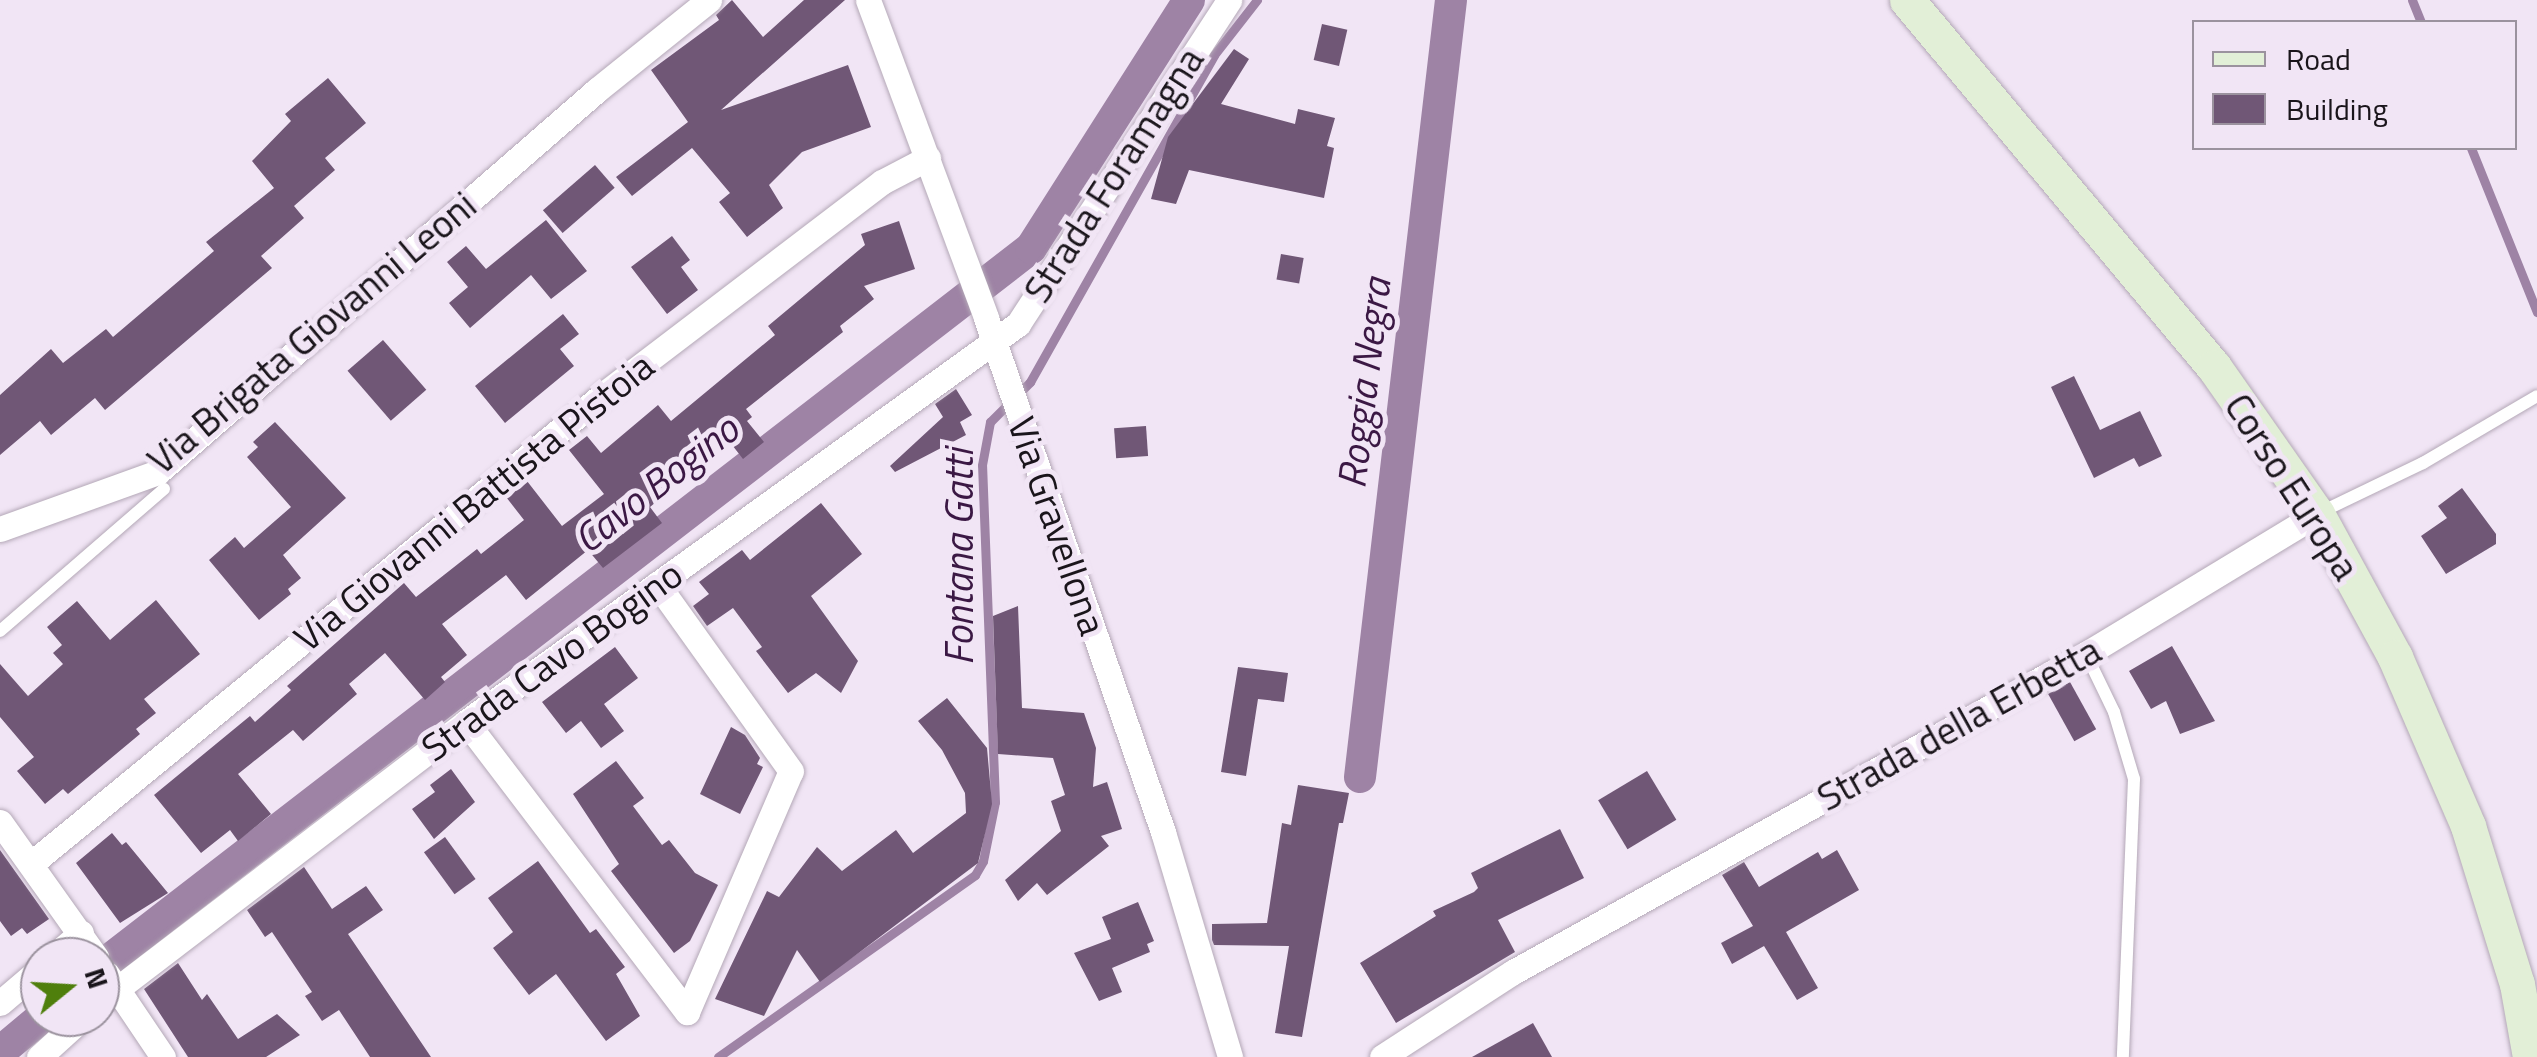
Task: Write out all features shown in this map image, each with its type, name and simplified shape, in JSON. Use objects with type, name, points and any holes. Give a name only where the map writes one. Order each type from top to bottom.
[{"type":"main road","name":"Corso Europa","points":[[1907,0],[2214,367],[2317,514],[2395,657],[2468,826],[2517,984],[2530,1057]]},
{"type":"street","name":"Via Brigata Giovanni Leoni","points":[[0,529],[158,472],[597,90],[709,0]]},
{"type":"street","name":"Via Gravellona","points":[[868,0],[986,318],[1164,832],[1230,1057]]},
{"type":"street","name":"Strada Foramagna","points":[[994,344],[1018,324],[1229,0]]},
{"type":"street","name":"Via Giovanni Battista Pistoia","points":[[32,862],[606,393],[882,182],[928,158]]},
{"type":"street","name":"Strada Cavo Bogino","points":[[120,984],[466,722],[994,344]]},
{"type":"street","name":"Strada della Erbetta","points":[[1382,1057],[1513,972],[2086,654],[2317,514]]},
{"type":"street","points":[[466,722],[686,1012],[791,771],[657,584]]},
{"type":"street","points":[[0,822],[83,937]]},
{"type":"street","points":[[0,1003],[20,986]]},
{"type":"street","points":[[120,1004],[163,1057]]},
{"type":"street","points":[[39,1057],[61,1037]]},
{"type":"lane","name":"Strada della Erbetta","points":[[2317,514],[2423,463],[2537,396]]},
{"type":"lane","points":[[0,630],[164,489]]},
{"type":"lane","points":[[2086,654],[2114,712],[2134,780],[2123,1057]]},
{"type":"building","points":[[732,0],[763,37],[804,0],[845,0],[721,110],[848,65],[871,127],[802,152],[769,185],[783,208],[747,237],[719,202],[730,193],[692,148],[632,196],[616,177],[688,122],[651,70],[719,20],[716,15]]},
{"type":"building","points":[[1322,24],[1347,30],[1339,66],[1314,60]]},
{"type":"building","points":[[1234,49],[1249,59],[1221,104],[1295,124],[1298,109],[1335,118],[1327,146],[1334,148],[1324,198],[1189,170],[1176,204],[1151,199],[1168,137]]},
{"type":"building","points":[[328,78],[366,123],[325,158],[335,170],[294,206],[304,218],[261,256],[272,268],[105,410],[95,398],[51,435],[40,421],[0,455],[0,395],[51,349],[63,363],[106,329],[113,337],[214,251],[206,242],[274,188],[252,161],[291,121],[285,114]]},
{"type":"building","points":[[595,165],[615,188],[563,233],[543,210]]},
{"type":"building","points":[[546,220],[587,271],[551,299],[531,275],[470,328],[449,303],[468,287],[447,262],[466,246],[486,269]]},
{"type":"building","points":[[899,221],[915,269],[864,286],[874,299],[840,326],[843,332],[746,409],[752,417],[747,421],[764,442],[743,459],[729,441],[650,507],[662,523],[603,568],[588,550],[526,600],[506,575],[442,624],[467,655],[441,677],[445,682],[425,700],[385,653],[349,684],[357,694],[303,741],[293,730],[238,774],[271,814],[238,841],[230,830],[201,853],[154,795],[250,716],[255,722],[291,690],[287,686],[404,583],[416,597],[477,549],[481,554],[524,520],[506,497],[527,481],[562,526],[604,494],[569,450],[587,436],[601,453],[658,405],[671,421],[775,335],[768,326],[865,245],[861,234]]},
{"type":"building","points":[[672,236],[690,260],[681,267],[698,290],[667,314],[631,267]]},
{"type":"building","points":[[1281,254],[1304,258],[1299,284],[1276,280]]},
{"type":"building","points":[[563,314],[579,334],[560,349],[574,366],[505,423],[475,386]]},
{"type":"building","points":[[383,340],[426,390],[391,421],[348,371]]},
{"type":"building","points":[[2074,376],[2100,430],[2140,411],[2162,456],[2139,467],[2134,458],[2094,478],[2051,387]]},
{"type":"building","points":[[956,389],[972,415],[960,422],[966,435],[895,472],[890,466],[943,417],[935,404]]},
{"type":"building","points":[[275,422],[346,498],[283,555],[301,578],[288,589],[291,594],[259,620],[209,560],[235,537],[244,548],[291,507],[247,457],[258,447],[253,442]]},
{"type":"building","points":[[1146,426],[1148,456],[1116,458],[1114,428]]},
{"type":"building","points":[[2462,488],[2496,534],[2496,544],[2446,574],[2421,536],[2447,518],[2438,506]]},
{"type":"building","points":[[821,503],[862,554],[811,596],[858,661],[841,693],[816,673],[788,693],[756,651],[762,647],[733,608],[707,626],[693,606],[709,594],[699,582],[742,550],[750,560]]},
{"type":"building","points":[[156,600],[200,654],[144,699],[156,713],[136,729],[140,734],[68,794],[63,789],[45,804],[17,771],[34,757],[0,717],[0,664],[28,696],[63,664],[53,653],[62,645],[47,627],[77,601],[110,640]]},
{"type":"building","points":[[1018,606],[1022,708],[1084,713],[1096,748],[1093,787],[1107,782],[1122,829],[1101,836],[1109,846],[1047,895],[1037,883],[1018,901],[1005,880],[1061,831],[1051,801],[1065,795],[1053,758],[998,754],[993,616]]},
{"type":"building","points":[[2172,646],[2215,721],[2180,734],[2166,701],[2151,709],[2129,671]]},
{"type":"building","points":[[615,647],[638,678],[604,704],[624,731],[601,748],[581,721],[566,733],[542,702]]},
{"type":"building","points":[[1238,667],[1288,673],[1284,702],[1258,699],[1246,776],[1221,772]]},
{"type":"building","points":[[2070,682],[2096,729],[2074,741],[2048,694]]},
{"type":"building","points":[[947,698],[987,748],[992,804],[978,863],[820,982],[797,950],[764,1016],[715,999],[767,891],[779,897],[817,847],[842,871],[896,830],[913,853],[966,813],[965,793],[942,750],[918,721]]},
{"type":"building","points":[[731,727],[745,735],[760,758],[757,764],[763,767],[740,814],[700,794]]},
{"type":"building","points":[[616,761],[644,798],[633,806],[662,845],[669,840],[695,873],[718,885],[690,941],[674,953],[611,871],[619,864],[573,794]]},
{"type":"building","points":[[451,769],[475,802],[434,839],[412,809],[435,792],[430,785]]},
{"type":"building","points":[[1647,771],[1676,820],[1627,849],[1598,800]]},
{"type":"building","points":[[1298,785],[1349,793],[1343,823],[1339,823],[1302,1037],[1275,1033],[1289,946],[1214,945],[1212,940],[1212,924],[1267,923],[1282,823],[1291,825]]},
{"type":"building","points":[[1560,829],[1584,878],[1498,920],[1515,952],[1396,1023],[1360,963],[1436,916],[1433,911],[1474,892],[1478,888],[1471,873]]},
{"type":"building","points":[[112,833],[122,845],[126,842],[168,893],[120,923],[76,863]]},
{"type":"building","points":[[445,837],[476,879],[455,894],[424,852]]},
{"type":"building","points":[[0,850],[49,919],[27,934],[22,928],[11,936],[0,921]]},
{"type":"building","points":[[1837,850],[1859,890],[1786,932],[1818,988],[1797,1000],[1764,946],[1732,964],[1721,943],[1753,926],[1722,875],[1744,862],[1759,887],[1818,852],[1822,859]]},
{"type":"building","points":[[538,861],[590,933],[596,929],[625,967],[616,974],[640,1016],[606,1041],[556,974],[529,995],[493,948],[513,932],[488,898]]},
{"type":"building","points":[[304,867],[332,909],[366,886],[383,910],[348,934],[431,1057],[370,1057],[339,1010],[322,1021],[305,996],[312,992],[272,932],[265,937],[247,910]]},
{"type":"building","points":[[1138,902],[1154,941],[1147,944],[1150,952],[1112,968],[1122,992],[1099,1001],[1074,953],[1111,939],[1102,917]]},
{"type":"building","points":[[178,963],[202,1000],[207,994],[238,1039],[277,1014],[300,1035],[266,1057],[188,1057],[144,989]]},
{"type":"building","points":[[1533,1023],[1552,1057],[1472,1057]]},
{"type":"waterway","name":"Cavo Bogino","points":[[120,952],[1031,248],[1189,0]]},
{"type":"waterway","name":"Fontana Gatti","points":[[718,1057],[975,875],[983,861],[995,802],[982,465],[990,422],[1030,382],[1214,55],[1257,0]]},
{"type":"waterway","name":"Roggia Negra","points":[[1360,777],[1451,0]]},
{"type":"waterway","points":[[2412,0],[2420,20]]},
{"type":"waterway","points":[[2472,150],[2537,312]]},
{"type":"waterway","name":"Cavo Bogino","points":[[0,1052],[20,1035]]}]
